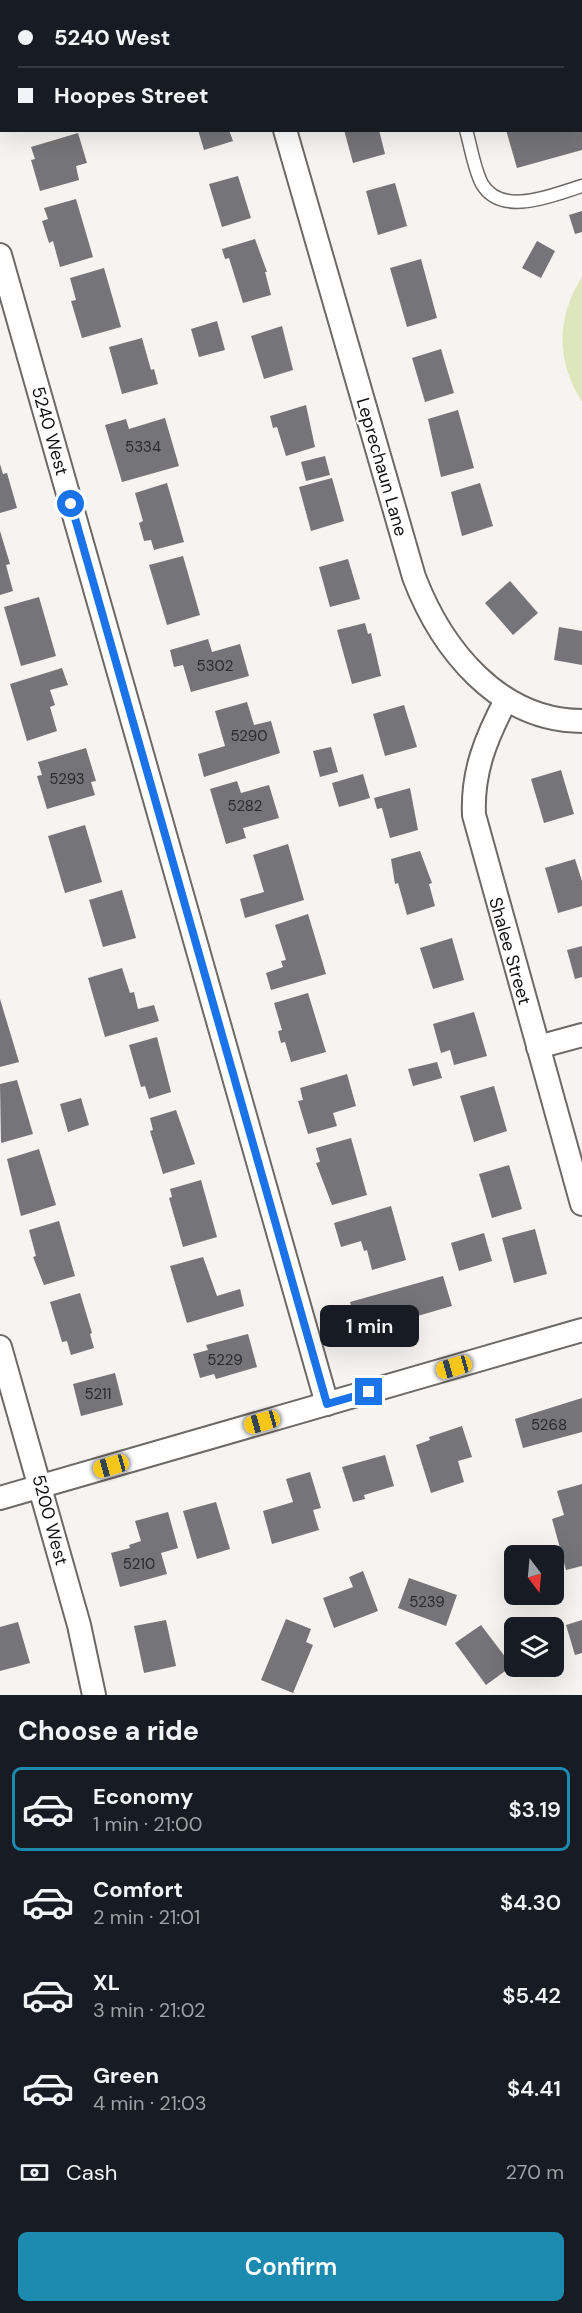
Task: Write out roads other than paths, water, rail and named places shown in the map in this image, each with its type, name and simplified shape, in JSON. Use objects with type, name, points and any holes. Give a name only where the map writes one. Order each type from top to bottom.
[{"type":"street","name":"Leprechaun Lane","points":[[286,132],[414,577],[426,609],[440,633],[459,657],[506,700],[537,713],[582,721]]},
{"type":"street","name":"5240 West","points":[[0,255],[327,1404]]},
{"type":"street","name":"Shalee Street","points":[[506,700],[489,732],[478,762],[473,792],[474,815],[582,1204]]},
{"type":"street","points":[[538,1047],[582,1035]]},
{"type":"street","points":[[0,1498],[582,1330]]},
{"type":"street","name":"5200 West","points":[[0,1347],[79,1625],[94,1695]]},
{"type":"lane","points":[[467,132],[483,185],[496,198],[513,202],[532,200],[582,186]]}]
